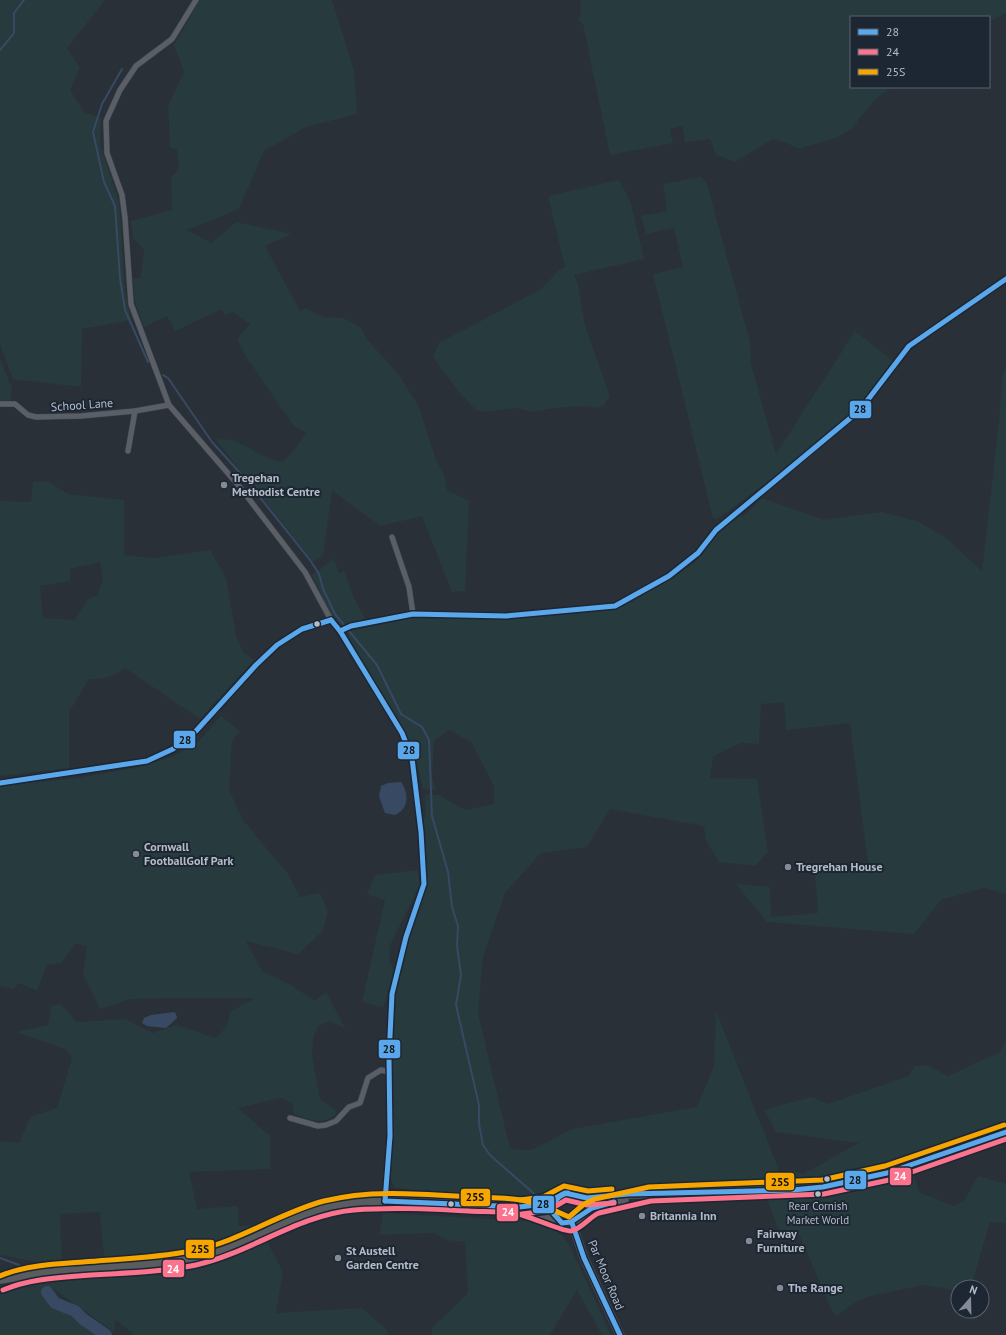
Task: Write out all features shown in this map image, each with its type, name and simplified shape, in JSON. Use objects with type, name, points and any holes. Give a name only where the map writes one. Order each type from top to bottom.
[{"type":"highway","points":[[0,1279],[53,1271],[150,1264],[194,1258],[231,1247],[297,1218],[326,1208],[352,1203],[385,1201],[519,1207],[546,1204],[565,1193],[587,1198],[628,1194],[793,1190],[853,1182],[912,1165],[1006,1132]]},
{"type":"highway","points":[[519,1207],[556,1218],[562,1222],[572,1223],[597,1206],[650,1194]]},
{"type":"highway","points":[[576,1195],[580,1198],[583,1205],[581,1216]]},
{"type":"highway","points":[[556,1198],[552,1208],[556,1218]]},
{"type":"highway","points":[[0,1284],[18,1276]]},
{"type":"main road","name":"Par Moor Road","points":[[572,1223],[584,1258],[620,1335]]},
{"type":"street","points":[[196,0],[172,39],[136,66],[120,90],[106,121],[108,153],[122,195],[131,304],[168,405],[238,486],[305,572],[331,620],[343,630],[405,739],[412,758],[420,818],[424,884],[406,937],[392,994],[389,1072],[390,1136],[385,1201]]},
{"type":"street","points":[[343,630],[351,626],[413,614],[506,616],[615,606],[669,576],[698,553],[716,530],[860,410],[909,346],[1006,279]]},
{"type":"street","name":"School Lane","points":[[0,404],[15,404],[28,415],[36,417],[81,416],[135,411],[168,405]]},
{"type":"street","points":[[128,451],[135,411]]},
{"type":"street","points":[[392,537],[409,587],[413,614]]},
{"type":"street","points":[[0,783],[147,762],[160,757],[195,732],[264,655],[309,625],[331,620]]},
{"type":"street","points":[[290,1118],[318,1126],[332,1123],[349,1107],[360,1103],[368,1078],[381,1070],[389,1072]]},
{"type":"green space","points":[[0,0],[105,0],[67,48],[80,68],[70,90],[84,112],[101,118],[100,144],[119,202],[125,290],[131,320],[82,329],[81,387],[13,379],[0,344]]},
{"type":"green space","points":[[200,0],[332,0],[354,70],[357,114],[306,127],[264,151],[239,209],[187,230],[211,243],[236,222],[292,234],[265,246],[300,311],[305,308],[324,317],[343,318],[361,328],[366,338],[399,375],[419,407],[436,460],[444,474],[447,490],[469,501],[465,591],[452,592],[422,516],[381,526],[332,491],[323,556],[313,562],[216,440],[223,439],[236,442],[268,458],[283,462],[295,449],[306,433],[294,426],[247,358],[237,339],[250,324],[233,312],[225,315],[222,309],[175,331],[167,316],[144,327],[135,302],[133,279],[141,278],[144,249],[133,238],[131,221],[172,210],[171,177],[179,168],[177,150],[170,147],[168,106],[184,72],[174,45]]},
{"type":"green space","points":[[580,0],[1006,0],[1006,13],[990,21],[990,16],[850,16],[850,88],[890,88],[874,101],[851,129],[838,137],[801,148],[796,148],[787,143],[772,139],[735,162],[716,155],[710,139],[685,142],[682,126],[670,129],[673,143],[610,155],[583,24],[579,20],[581,14]]},
{"type":"green space","points":[[701,177],[707,184],[750,342],[751,364],[776,454],[855,331],[893,361],[858,408],[781,472],[717,519],[713,518],[653,274],[683,267],[674,228],[646,234],[641,216],[667,211],[663,184]]},
{"type":"green space","points":[[619,180],[631,203],[644,259],[574,275],[578,285],[585,326],[610,396],[603,406],[595,408],[582,406],[555,408],[532,412],[516,408],[485,412],[476,410],[459,392],[433,357],[439,343],[541,289],[559,270],[565,267],[548,196]]},
{"type":"green space","points":[[0,359],[12,388],[10,401],[0,401]]},
{"type":"green space","points":[[1006,367],[1006,894],[984,888],[941,900],[914,934],[767,922],[736,884],[770,887],[771,917],[818,913],[815,873],[868,864],[850,723],[786,730],[784,702],[761,704],[759,744],[741,743],[713,756],[710,778],[757,779],[768,852],[755,866],[719,862],[706,840],[704,826],[610,809],[587,847],[541,853],[505,893],[483,957],[478,1013],[510,1149],[532,1150],[572,1129],[697,1107],[714,1066],[716,1011],[780,1173],[776,1180],[744,1179],[734,1184],[635,1188],[598,1193],[564,1187],[543,1197],[530,1200],[395,1188],[391,1180],[390,1136],[392,994],[424,884],[420,818],[426,817],[425,794],[439,795],[465,810],[494,804],[494,786],[471,742],[449,730],[434,741],[432,777],[436,790],[423,789],[415,756],[412,758],[402,733],[346,632],[410,618],[506,616],[615,608],[680,573],[695,562],[712,538],[741,515],[743,517],[762,498],[824,520],[882,512],[917,521],[946,538],[982,571],[999,421],[1002,379]]},
{"type":"green space","points":[[48,481],[68,494],[124,500],[124,555],[153,558],[210,550],[226,578],[236,636],[243,652],[254,660],[200,719],[125,668],[108,677],[89,679],[69,712],[69,768],[0,776],[0,501],[31,502],[33,482]],"holes":[[[100,562],[103,580],[97,596],[88,599],[75,620],[43,618],[40,586],[70,581],[70,569]]]},
{"type":"green space","points":[[334,559],[339,573],[344,571],[354,598],[365,619],[340,625],[327,608],[311,575]]},
{"type":"green space","points":[[221,716],[240,731],[232,741],[229,790],[243,820],[288,874],[300,897],[320,893],[328,912],[323,931],[298,954],[246,941],[262,971],[291,985],[315,1001],[326,992],[345,1028],[330,1021],[318,1026],[313,1038],[312,1055],[320,1099],[336,1111],[335,1116],[319,1121],[305,1118],[294,1114],[292,1103],[281,1098],[238,1108],[270,1136],[270,1169],[189,1172],[197,1209],[238,1206],[238,1226],[257,1225],[219,1242],[191,1249],[104,1257],[100,1212],[60,1214],[62,1259],[37,1262],[0,1255],[0,1141],[19,1143],[30,1117],[57,1108],[72,1058],[65,1049],[16,1032],[48,1025],[51,1006],[61,1004],[77,1022],[125,1019],[153,1033],[177,1025],[216,1038],[227,1026],[230,1012],[255,998],[131,999],[100,1009],[83,974],[87,947],[76,943],[61,963],[47,965],[37,991],[19,983],[13,989],[0,986],[0,787],[20,783],[72,779],[139,767],[169,758],[184,751],[199,741]]},
{"type":"green space","points":[[418,870],[420,885],[390,945],[389,960],[394,971],[383,1008],[362,1002],[385,900],[367,894],[375,875]]},
{"type":"green space","points":[[1006,1041],[1006,1123],[846,1175],[800,1183],[794,1179],[789,1169],[803,1174],[859,1143],[776,1132],[764,1110],[811,1097],[828,1104],[909,1076],[914,1066],[927,1065],[948,1076],[1000,1052]]},
{"type":"green space","points":[[913,1172],[919,1192],[953,1206],[964,1201],[978,1176],[1006,1184],[1006,1223],[990,1222],[973,1279],[950,1279],[950,1290],[925,1285],[874,1295],[856,1302],[836,1316],[832,1311],[799,1234],[780,1233],[766,1197],[811,1198],[867,1187]]},
{"type":"green space","points":[[383,1213],[527,1221],[547,1225],[561,1234],[570,1246],[611,1335],[602,1335],[577,1290],[550,1335],[433,1335],[431,1329],[468,1293],[465,1242],[447,1240],[434,1233],[379,1235]]},
{"type":"green space","points":[[266,1239],[283,1272],[276,1313],[362,1308],[386,1329],[389,1335],[134,1335],[115,1319],[114,1332],[55,1290],[45,1288],[42,1292],[44,1299],[102,1335],[0,1335],[0,1293],[53,1271],[95,1276],[144,1273],[217,1259]]},
{"type":"water","points":[[401,782],[404,786],[406,796],[403,809],[395,815],[385,813],[379,796],[381,786],[388,783]]},
{"type":"water","points":[[174,1012],[177,1018],[166,1028],[147,1026],[142,1023],[144,1018],[151,1015]]},
{"type":"waterway","points":[[0,50],[14,33],[14,13],[24,0]]},
{"type":"waterway","points":[[122,69],[102,104],[93,132],[104,182],[115,206],[120,278],[125,310],[148,362]]},
{"type":"waterway","points":[[163,375],[168,378],[212,442],[242,475],[310,560],[319,574],[323,589],[335,614],[377,665],[401,714],[422,727],[429,740],[432,816],[448,872],[452,907],[458,926],[457,946],[461,975],[456,1005],[479,1105],[479,1124],[483,1145],[490,1155],[539,1198]]},
{"type":"waterway","points":[[0,1258],[19,1265]]},
{"type":"waterway","points":[[47,1292],[55,1303],[75,1311],[83,1319],[106,1335]]},
{"type":"transit line","name":"28","points":[[340,631],[351,626],[413,614],[506,616],[615,606],[669,576],[698,553],[716,530],[860,410],[909,346],[1006,279]]},
{"type":"transit line","name":"28","points":[[331,620],[340,631],[402,733],[412,758],[421,832],[424,884],[406,937],[392,994],[389,1057],[390,1136],[385,1201]]},
{"type":"transit line","name":"28","points":[[0,783],[147,761],[173,749],[196,731],[256,665],[277,645],[302,629],[331,620]]},
{"type":"transit line","name":"25S","points":[[0,1276],[20,1269],[62,1263],[151,1257],[191,1251],[225,1242],[307,1206],[342,1197],[396,1193],[515,1199],[527,1201],[569,1217],[584,1204],[595,1199],[649,1187],[822,1180],[885,1166],[1004,1125]]},
{"type":"transit line","name":"28","points":[[385,1201],[519,1207],[545,1204],[565,1193],[587,1198],[628,1194],[793,1190],[823,1187],[887,1173],[1006,1132]]},
{"type":"transit line","name":"24","points":[[3,1290],[21,1284],[49,1279],[152,1271],[196,1265],[236,1252],[313,1219],[333,1213],[354,1210],[411,1209],[506,1212],[523,1215],[561,1229],[571,1231],[579,1228],[599,1213],[651,1201],[824,1194],[889,1180],[1006,1139]]},
{"type":"transit line","name":"25S","points":[[520,1200],[543,1197],[564,1186],[588,1191],[612,1189]]},
{"type":"transit line","name":"28","points":[[568,1193],[558,1197],[554,1206],[553,1213],[562,1223],[571,1222],[592,1208],[614,1202]]},
{"type":"transit line","name":"24","points":[[522,1214],[547,1211],[566,1200],[587,1205],[614,1203]]},
{"type":"transit line","name":"28","points":[[572,1223],[584,1258],[620,1335]]},
{"type":"place","name":"Tregehan Methodist Centre","points":[[224,485]]},
{"type":"place","name":"Cornwall FootballGolf Park","points":[[136,854]]},
{"type":"place","name":"Tregrehan House","points":[[788,867]]},
{"type":"place","name":"Rear Cornish Market World","points":[[818,1194]]},
{"type":"place","name":"Britannia Inn","points":[[642,1216]]},
{"type":"place","name":"Fairway Furniture","points":[[749,1241]]},
{"type":"place","name":"St Austell Garden Centre","points":[[338,1258]]},
{"type":"place","name":"The Range","points":[[780,1288]]}]
